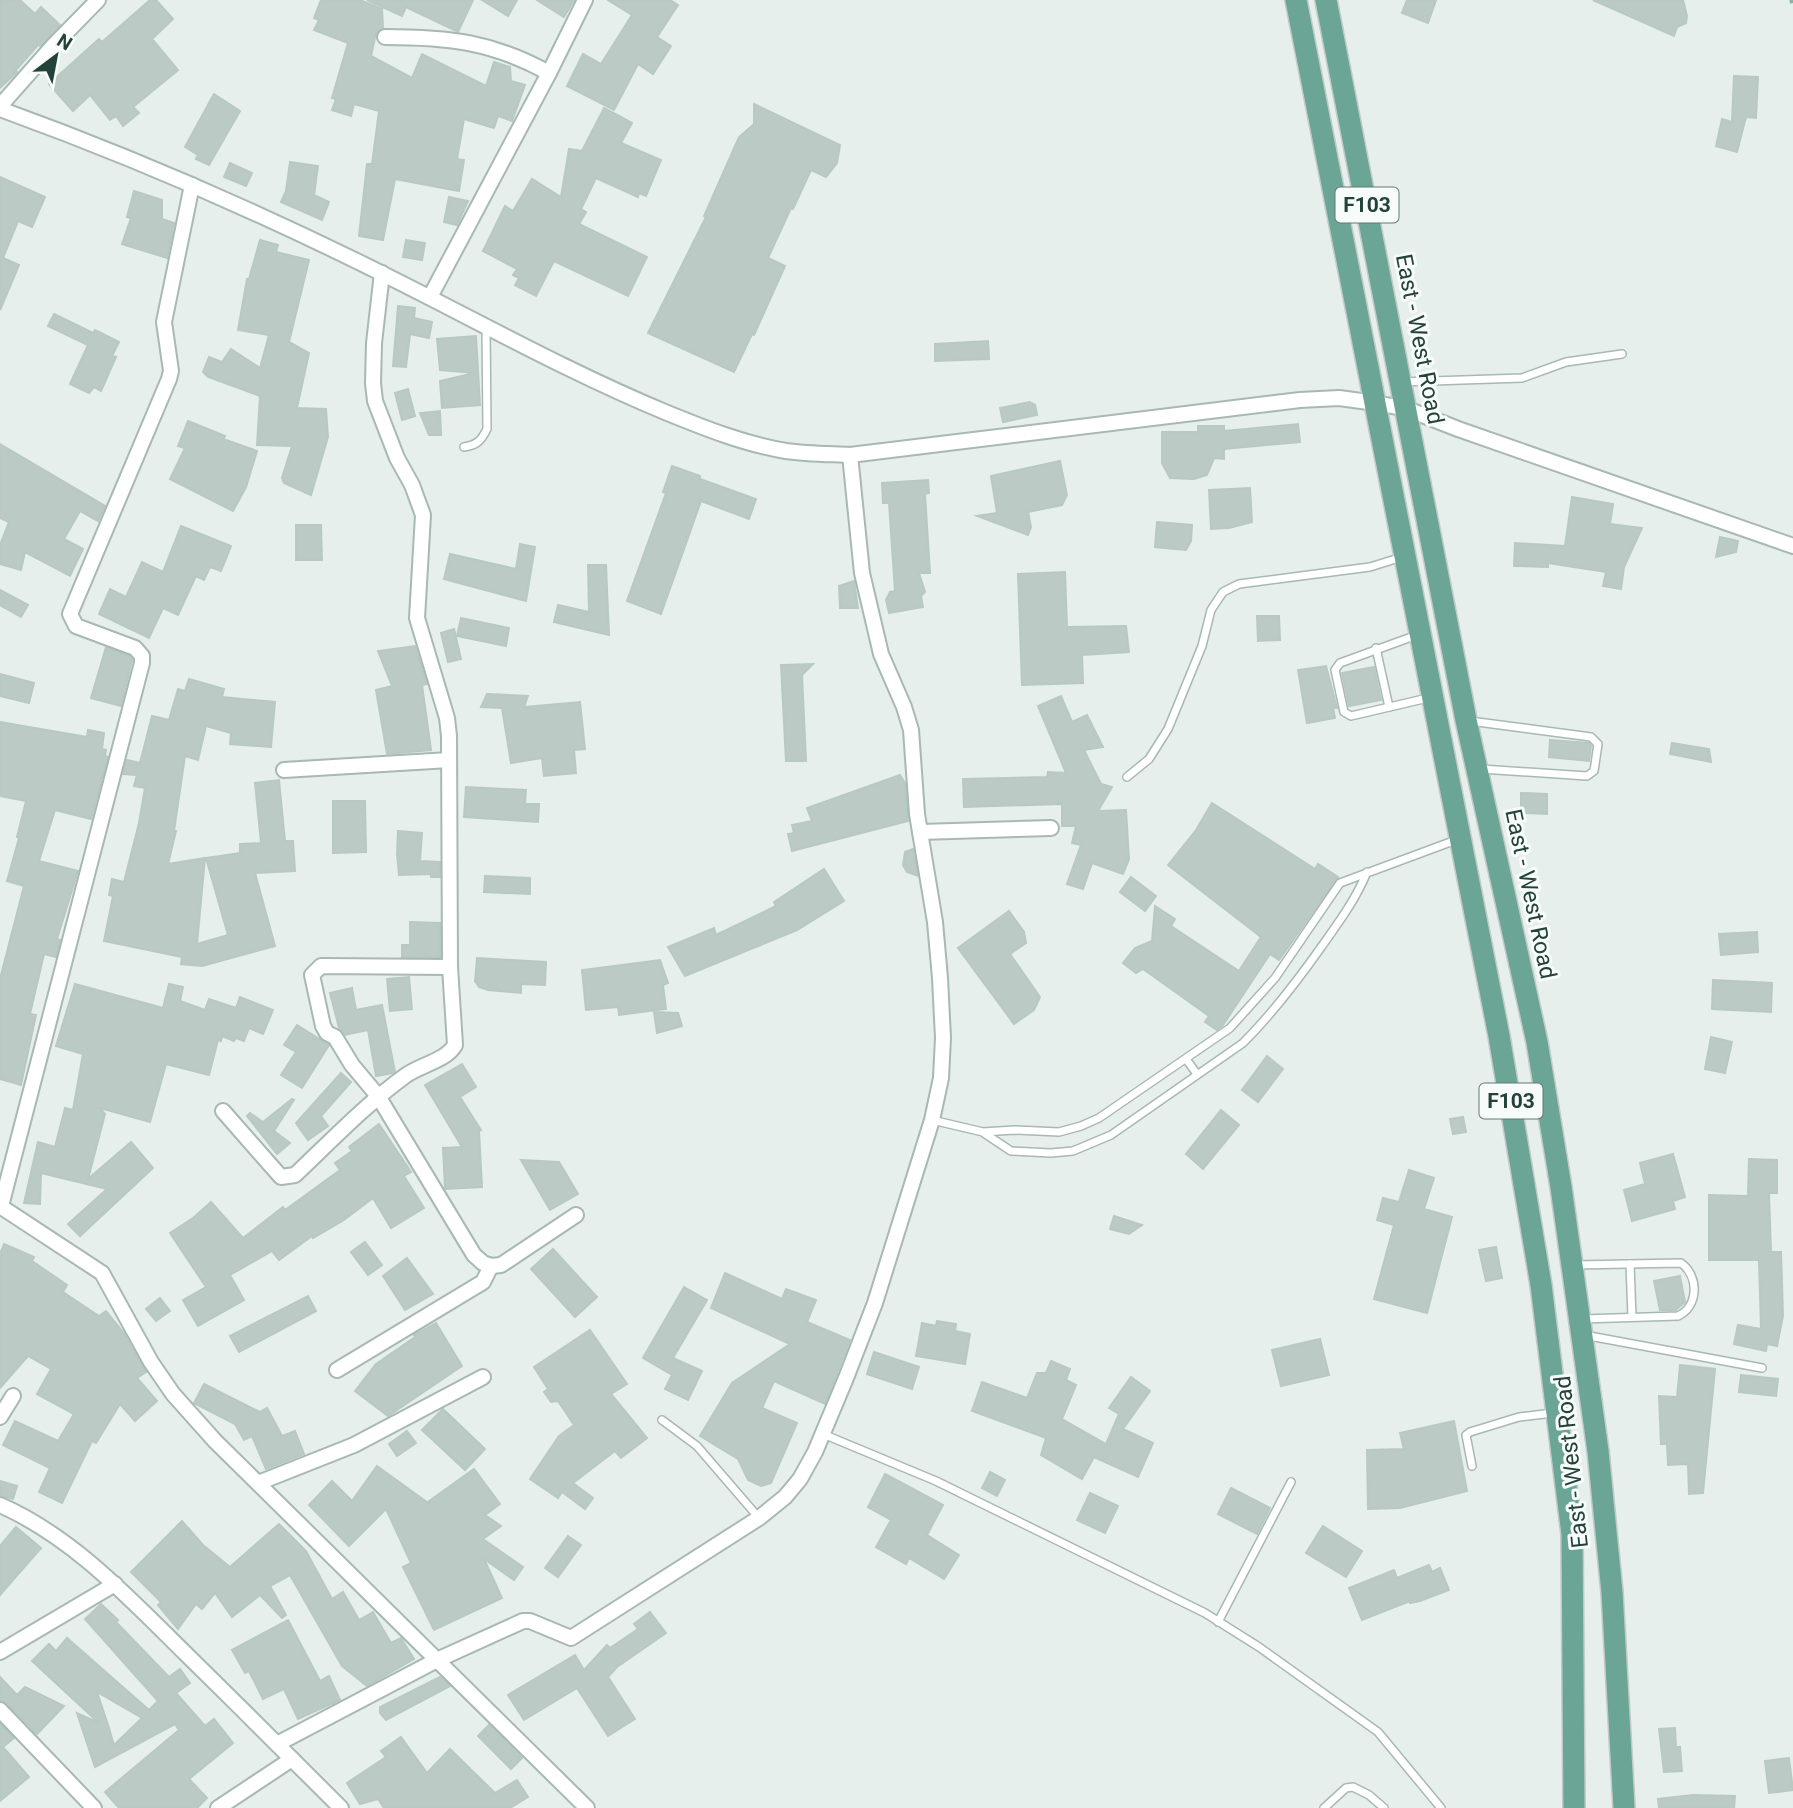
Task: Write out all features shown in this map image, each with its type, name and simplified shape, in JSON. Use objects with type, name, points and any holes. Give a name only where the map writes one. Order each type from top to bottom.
[{"type":"main road","name":"East - West Road","points":[[1296,0],[1461,838],[1523,1170],[1558,1413],[1572,1534],[1574,1808]]},
{"type":"main road","name":"East - West Road","points":[[1326,0],[1466,720],[1537,1042],[1574,1265],[1598,1451],[1612,1592],[1623,1808]]},
{"type":"street","points":[[98,0],[52,46],[0,107],[92,142],[192,185],[382,273],[633,399],[729,436],[785,450],[850,455],[1300,400],[1339,398],[1407,409],[1793,546]]},
{"type":"street","points":[[430,297],[585,0]]},
{"type":"street","points":[[385,37],[425,37],[486,46],[522,58],[549,73]]},
{"type":"street","points":[[192,185],[164,322],[171,371],[169,379],[69,614],[76,626],[135,648],[142,656],[142,663],[0,1206],[102,1273],[151,1362],[173,1394],[258,1483],[587,1808]]},
{"type":"street","points":[[223,1111],[281,1177],[295,1175],[378,1096],[412,1070],[451,1052],[455,1045],[450,967],[447,718],[418,618],[423,515],[412,485],[397,458],[374,392],[374,343],[382,273]]},
{"type":"street","points":[[277,1744],[438,1660],[523,1621],[530,1621],[571,1638],[759,1518],[785,1497],[800,1479],[823,1434],[875,1303],[932,1120],[942,1078],[943,1038],[935,922],[920,832],[911,730],[881,654],[862,573],[850,455]]},
{"type":"street","points":[[284,770],[449,760]]},
{"type":"street","points":[[920,832],[1051,828]]},
{"type":"street","points":[[450,967],[321,966],[312,975],[323,1026],[335,1037],[352,1065],[378,1096],[469,1247],[482,1263],[501,1265],[576,1215]]},
{"type":"street","points":[[337,1370],[483,1282],[491,1266]]},
{"type":"street","points":[[258,1483],[354,1445],[483,1377]]},
{"type":"street","points":[[0,1417],[13,1396]]},
{"type":"street","points":[[0,1505],[51,1534],[115,1584],[341,1808]]},
{"type":"street","points":[[0,1652],[115,1584]]},
{"type":"street","points":[[0,1710],[94,1808]]},
{"type":"street","points":[[218,1808],[292,1759]]},
{"type":"lane","points":[[464,447],[473,446],[482,440],[487,429],[486,326]]},
{"type":"lane","points":[[1402,382],[1522,378],[1566,362],[1622,354]]},
{"type":"lane","points":[[1127,777],[1149,759],[1168,729],[1202,646],[1211,610],[1223,592],[1239,584],[1370,567],[1406,556]]},
{"type":"lane","points":[[1421,634],[1376,648],[1336,666],[1335,681],[1347,715],[1433,697]]},
{"type":"lane","points":[[1376,648],[1389,707]]},
{"type":"lane","points":[[1466,720],[1591,737],[1598,744],[1594,771],[1587,776],[1476,769]]},
{"type":"lane","points":[[932,1120],[984,1132],[1059,1132],[1098,1118],[1186,1059],[1243,1016],[1275,978],[1340,883],[1461,838]]},
{"type":"lane","points":[[984,1132],[1011,1151],[1051,1153],[1073,1151],[1111,1135],[1243,1043],[1292,988],[1357,896],[1367,872]]},
{"type":"lane","points":[[1186,1059],[1197,1074]]},
{"type":"lane","points":[[1574,1265],[1681,1263],[1693,1275],[1691,1306],[1687,1312],[1678,1316],[1632,1317],[1582,1327]]},
{"type":"lane","points":[[1630,1264],[1632,1317]]},
{"type":"lane","points":[[1582,1327],[1762,1368]]},
{"type":"lane","points":[[1472,1466],[1466,1435],[1470,1432],[1519,1417],[1558,1413]]},
{"type":"lane","points":[[662,1420],[697,1446],[759,1518]]},
{"type":"lane","points":[[823,1434],[936,1481],[1029,1525],[1163,1591],[1218,1622],[1259,1647],[1378,1732],[1441,1808]]},
{"type":"lane","points":[[1218,1622],[1291,1482]]},
{"type":"lane","points":[[1324,1808],[1346,1788],[1353,1787],[1369,1795],[1384,1808]]},
{"type":"path","points":[[1791,0],[1793,6]]},
{"type":"building","points":[[0,0],[20,0],[35,14],[41,7],[60,25],[41,46],[38,45],[15,71],[17,72],[0,88]]},
{"type":"building","points":[[150,0],[156,0],[173,19],[152,39],[178,70],[133,107],[139,113],[123,126],[116,116],[110,120],[90,95],[73,111],[49,84],[99,39],[102,42]]},
{"type":"building","points":[[321,0],[360,0],[382,9],[383,28],[376,33],[371,56],[412,78],[422,54],[486,86],[494,62],[510,67],[511,81],[525,85],[512,121],[498,116],[494,128],[464,119],[457,159],[464,160],[459,191],[395,179],[383,240],[359,236],[367,164],[372,164],[379,111],[354,104],[351,116],[332,110],[336,99],[332,98],[348,43],[314,30],[319,20],[314,18]]},
{"type":"building","points":[[367,0],[473,0],[458,32],[406,7],[402,16]]},
{"type":"building","points":[[482,0],[517,0],[508,16]]},
{"type":"building","points":[[537,0],[574,0],[564,17]]},
{"type":"building","points":[[608,0],[670,0],[678,5],[657,37],[671,46],[653,74],[638,64],[614,110],[567,86],[583,54],[601,64],[632,15]]},
{"type":"building","points":[[1407,0],[1436,0],[1428,23],[1402,13]]},
{"type":"building","points":[[1593,0],[1683,0],[1686,23],[1677,27],[1674,36]]},
{"type":"building","points":[[1734,76],[1758,77],[1756,118],[1746,117],[1737,152],[1716,146],[1722,119],[1732,122]]},
{"type":"building","points":[[214,94],[240,111],[209,165],[196,159],[198,155],[185,147]]},
{"type":"building","points":[[754,104],[840,145],[837,163],[826,177],[811,170],[793,209],[791,208],[768,258],[785,266],[734,372],[648,333],[706,217],[704,216],[739,137],[754,124]]},
{"type":"building","points":[[604,108],[632,123],[621,143],[661,160],[646,196],[639,193],[638,197],[596,178],[581,209],[586,212],[579,224],[647,257],[628,296],[554,261],[536,296],[515,285],[519,278],[513,275],[517,269],[483,251],[505,206],[513,211],[532,179],[561,197],[569,149],[582,151]]},
{"type":"building","points":[[290,162],[318,166],[314,195],[329,202],[322,220],[281,202],[286,191]]},
{"type":"building","points":[[230,163],[252,173],[246,186],[224,177]]},
{"type":"building","points":[[0,177],[45,197],[32,227],[18,221],[3,258],[19,265],[0,310]]},
{"type":"building","points":[[134,191],[162,200],[162,219],[174,223],[167,258],[122,244],[131,218],[127,217]]},
{"type":"building","points":[[449,197],[468,201],[457,225],[444,222]]},
{"type":"building","points":[[260,240],[278,245],[276,252],[309,260],[289,342],[309,353],[297,408],[326,409],[328,437],[311,495],[284,483],[282,478],[292,446],[257,445],[260,396],[208,377],[203,372],[209,357],[222,362],[231,349],[260,368],[269,335],[238,330],[247,279]]},
{"type":"building","points":[[406,240],[425,243],[422,260],[403,257]]},
{"type":"building","points":[[398,306],[415,308],[414,318],[432,322],[429,338],[410,334],[406,367],[393,366]]},
{"type":"building","points":[[54,314],[119,342],[112,356],[116,357],[101,391],[94,387],[89,393],[70,384],[88,345],[48,326]]},
{"type":"building","points":[[476,336],[480,405],[442,408],[440,381],[475,373],[440,370],[437,339]]},
{"type":"building","points":[[988,341],[989,359],[935,361],[935,344]]},
{"type":"building","points":[[408,389],[415,416],[402,420],[395,393]]},
{"type":"building","points":[[1030,402],[1035,405],[1037,415],[1003,422],[1000,408]]},
{"type":"building","points":[[440,411],[441,435],[429,435],[420,413]]},
{"type":"building","points":[[188,421],[225,436],[223,439],[257,451],[246,487],[233,511],[170,479],[185,448],[178,446]]},
{"type":"building","points":[[1298,424],[1300,442],[1224,449],[1224,459],[1214,458],[1207,475],[1194,479],[1170,478],[1162,463],[1162,432],[1198,432],[1198,426],[1224,426],[1224,431]]},
{"type":"building","points":[[0,444],[105,506],[98,521],[80,511],[64,539],[83,549],[70,576],[25,552],[21,570],[0,564],[0,545],[9,522],[0,518]]},
{"type":"building","points":[[1060,461],[1067,495],[1062,505],[1028,512],[1031,527],[1028,535],[977,516],[997,513],[991,476]]},
{"type":"building","points":[[672,466],[756,499],[749,519],[701,501],[661,614],[627,601],[666,493],[663,492]]},
{"type":"building","points":[[928,480],[929,493],[925,494],[930,573],[919,573],[925,592],[921,596],[923,607],[889,613],[886,600],[890,592],[895,591],[889,503],[883,503],[882,483]]},
{"type":"building","points":[[1250,488],[1252,522],[1211,529],[1209,490]]},
{"type":"building","points":[[1572,497],[1613,504],[1610,524],[1642,528],[1624,567],[1621,589],[1603,586],[1606,572],[1548,563],[1548,567],[1514,566],[1515,543],[1565,546]]},
{"type":"building","points":[[1157,522],[1192,525],[1191,541],[1186,550],[1155,547]]},
{"type":"building","points":[[296,525],[321,525],[322,560],[296,560]]},
{"type":"building","points":[[181,526],[231,546],[221,571],[210,567],[204,580],[196,576],[178,615],[163,608],[149,638],[99,614],[110,589],[126,597],[142,562],[163,572]]},
{"type":"building","points":[[1720,537],[1738,541],[1736,552],[1716,557]]},
{"type":"building","points":[[520,544],[535,547],[526,601],[444,579],[450,554],[516,569]]},
{"type":"building","points":[[588,565],[606,565],[609,635],[554,622],[558,605],[589,612]]},
{"type":"building","points":[[1065,572],[1067,627],[1126,626],[1129,652],[1082,655],[1083,683],[1022,685],[1018,574]]},
{"type":"building","points":[[854,581],[858,608],[840,608],[839,586]]},
{"type":"building","points":[[0,590],[28,605],[21,617],[0,605]]},
{"type":"building","points":[[1257,616],[1279,616],[1280,640],[1258,641]]},
{"type":"building","points":[[461,618],[509,628],[506,646],[457,636]]},
{"type":"building","points":[[454,629],[461,659],[448,662],[441,633]]},
{"type":"building","points":[[415,646],[427,684],[422,685],[431,750],[387,754],[376,690],[392,686],[378,651]]},
{"type":"building","points":[[106,647],[129,656],[132,660],[121,706],[91,698]]},
{"type":"building","points":[[813,664],[802,675],[806,761],[786,761],[781,665]]},
{"type":"building","points":[[1326,666],[1337,708],[1333,708],[1335,718],[1307,723],[1298,670]]},
{"type":"building","points":[[1374,667],[1381,700],[1349,706],[1342,673]]},
{"type":"building","points":[[0,674],[34,683],[29,703],[0,696]]},
{"type":"building","points":[[189,679],[224,689],[222,697],[275,702],[271,747],[230,744],[231,733],[206,726],[198,760],[185,756],[176,831],[168,864],[205,858],[197,944],[228,935],[206,858],[240,853],[240,844],[261,843],[255,783],[279,780],[285,841],[293,841],[295,871],[255,873],[275,946],[202,966],[181,964],[182,957],[104,941],[113,896],[109,895],[112,879],[124,882],[145,788],[134,786],[137,775],[123,774],[127,760],[140,763],[152,716],[169,720],[178,689],[185,691]]},
{"type":"building","points":[[487,694],[528,696],[524,707],[580,702],[585,749],[574,750],[576,773],[544,776],[542,758],[511,763],[502,708],[481,707]]},
{"type":"building","points":[[1061,696],[1072,722],[1087,715],[1103,747],[1084,750],[1101,784],[1112,787],[1098,811],[1126,810],[1129,859],[1123,874],[1092,863],[1083,889],[1067,884],[1081,845],[1072,843],[1076,826],[1062,826],[1062,804],[964,807],[963,779],[1047,777],[1048,772],[1066,773],[1038,706]]},
{"type":"building","points":[[0,722],[87,737],[88,730],[104,733],[102,749],[106,750],[105,756],[108,757],[91,819],[55,810],[39,861],[78,871],[57,939],[60,940],[56,957],[44,954],[30,1014],[36,1015],[21,1085],[0,1079],[0,979],[24,886],[7,881],[26,801],[0,796]]},
{"type":"building","points":[[1550,740],[1589,743],[1589,761],[1549,757]]},
{"type":"building","points":[[1672,743],[1709,749],[1711,762],[1670,754]]},
{"type":"building","points":[[900,775],[905,783],[908,821],[792,851],[788,834],[794,833],[792,825],[812,821],[807,808]]},
{"type":"building","points":[[466,787],[526,790],[525,804],[539,804],[538,822],[464,817]]},
{"type":"building","points":[[1521,793],[1547,794],[1547,814],[1521,813]]},
{"type":"building","points":[[333,801],[365,801],[366,852],[333,853]]},
{"type":"building","points":[[1212,803],[1315,869],[1318,864],[1338,877],[1279,960],[1270,954],[1217,1030],[1205,1022],[1209,1016],[1143,969],[1136,973],[1123,963],[1135,948],[1152,941],[1155,906],[1175,919],[1171,926],[1239,971],[1261,937],[1168,865],[1196,830]]},
{"type":"building","points":[[398,831],[422,833],[420,861],[440,862],[440,877],[431,877],[431,874],[399,875]]},
{"type":"building","points":[[913,849],[918,876],[907,872],[903,865],[905,852]]},
{"type":"building","points":[[824,869],[844,901],[797,930],[685,976],[668,947],[714,928],[716,935],[776,906],[774,902]]},
{"type":"building","points":[[485,876],[530,878],[530,894],[484,892]]},
{"type":"building","points":[[1131,877],[1156,896],[1145,911],[1120,892]]},
{"type":"building","points":[[1009,911],[1024,932],[1026,943],[1010,954],[1040,997],[1034,1010],[1014,1024],[958,948]]},
{"type":"building","points":[[410,922],[440,923],[440,957],[402,957],[402,945],[410,945]]},
{"type":"building","points":[[1757,932],[1758,952],[1721,955],[1719,934]]},
{"type":"building","points":[[477,958],[546,962],[545,985],[521,984],[521,993],[479,987],[475,981]]},
{"type":"building","points":[[660,960],[668,983],[663,985],[666,1009],[619,1015],[618,1007],[586,1010],[582,970]]},
{"type":"building","points":[[409,977],[412,1009],[390,1011],[387,979]]},
{"type":"building","points":[[1713,980],[1772,983],[1771,1012],[1712,1009]]},
{"type":"building","points":[[75,984],[163,1008],[169,984],[183,987],[180,1001],[205,1010],[209,999],[236,1008],[240,997],[273,1010],[263,1034],[249,1028],[244,1041],[236,1038],[234,1041],[222,1036],[221,1041],[218,1040],[209,1075],[166,1064],[150,1122],[100,1108],[105,1114],[88,1179],[131,1142],[153,1168],[80,1236],[68,1224],[107,1189],[41,1173],[40,1204],[24,1203],[38,1142],[55,1147],[65,1108],[73,1110],[83,1054],[56,1046]]},
{"type":"building","points":[[352,988],[356,1010],[382,1005],[395,1072],[393,1073],[376,1076],[368,1030],[345,1035],[339,1028],[330,993]]},
{"type":"building","points":[[654,1012],[678,1013],[682,1026],[657,1033]]},
{"type":"building","points":[[297,1025],[329,1045],[302,1088],[281,1075],[296,1052],[284,1045]]},
{"type":"building","points":[[1711,1037],[1732,1042],[1725,1073],[1705,1069]]},
{"type":"building","points":[[1267,1056],[1283,1069],[1258,1102],[1242,1090]]},
{"type":"building","points":[[462,1064],[476,1087],[460,1097],[481,1130],[482,1187],[445,1189],[443,1148],[462,1147],[425,1085]]},
{"type":"building","points":[[341,1073],[351,1082],[321,1116],[328,1126],[308,1140],[296,1123]]},
{"type":"building","points":[[294,1100],[274,1131],[290,1143],[277,1154],[247,1116],[250,1113],[263,1122]]},
{"type":"building","points":[[1221,1110],[1239,1125],[1203,1169],[1186,1154]]},
{"type":"building","points":[[1463,1117],[1466,1132],[1453,1134],[1450,1119]]},
{"type":"building","points":[[379,1124],[411,1172],[404,1176],[424,1208],[391,1228],[373,1198],[344,1220],[313,1238],[312,1236],[279,1260],[272,1251],[230,1275],[244,1300],[198,1326],[183,1300],[206,1287],[170,1233],[211,1202],[243,1238],[283,1207],[285,1210],[340,1170],[335,1163],[352,1151],[349,1147]]},
{"type":"building","points":[[1673,1154],[1685,1197],[1673,1201],[1675,1209],[1632,1221],[1624,1190],[1645,1184],[1640,1163]]},
{"type":"building","points":[[1749,1159],[1777,1160],[1777,1193],[1769,1193],[1771,1252],[1781,1252],[1783,1316],[1777,1346],[1767,1344],[1766,1351],[1734,1344],[1738,1325],[1761,1329],[1759,1260],[1709,1260],[1709,1195],[1748,1196]]},
{"type":"building","points":[[521,1160],[559,1162],[578,1194],[550,1210]]},
{"type":"building","points":[[1409,1170],[1434,1178],[1424,1209],[1452,1217],[1427,1313],[1374,1299],[1394,1225],[1377,1220],[1383,1198],[1399,1202]]},
{"type":"building","points":[[1114,1216],[1142,1225],[1129,1234],[1110,1229]]},
{"type":"building","points":[[365,1242],[382,1265],[368,1275],[351,1252]]},
{"type":"building","points":[[4,1244],[34,1257],[32,1261],[67,1285],[63,1292],[99,1316],[106,1311],[123,1332],[146,1372],[137,1378],[157,1401],[135,1421],[120,1404],[96,1443],[92,1441],[62,1503],[39,1492],[50,1468],[3,1445],[15,1421],[58,1441],[74,1414],[37,1394],[51,1369],[28,1356],[0,1388],[0,1254]]},
{"type":"building","points":[[1496,1247],[1502,1278],[1486,1281],[1479,1250]]},
{"type":"building","points":[[553,1249],[597,1297],[575,1317],[531,1269]]},
{"type":"building","points":[[407,1258],[433,1294],[405,1310],[383,1276]]},
{"type":"building","points":[[725,1273],[782,1299],[786,1289],[816,1300],[807,1322],[850,1340],[825,1404],[774,1381],[762,1408],[797,1423],[771,1483],[761,1486],[748,1480],[738,1459],[700,1436],[732,1383],[790,1344],[711,1308]]},
{"type":"building","points":[[1680,1276],[1685,1302],[1676,1310],[1660,1310],[1654,1281]]},
{"type":"building","points":[[684,1287],[707,1300],[673,1358],[702,1371],[688,1400],[665,1389],[672,1375],[643,1358]]},
{"type":"building","points":[[308,1296],[316,1311],[239,1352],[230,1336]]},
{"type":"building","points":[[160,1298],[170,1311],[156,1321],[146,1309]]},
{"type":"building","points":[[937,1321],[956,1324],[955,1331],[970,1334],[965,1364],[916,1356],[922,1323],[936,1326]]},
{"type":"building","points":[[436,1323],[462,1366],[388,1416],[355,1391],[376,1364],[415,1337],[414,1335]]},
{"type":"building","points":[[590,1330],[627,1384],[611,1394],[647,1438],[621,1458],[615,1451],[573,1483],[593,1498],[585,1509],[562,1492],[558,1498],[530,1479],[559,1436],[574,1425],[558,1401],[551,1402],[544,1392],[548,1389],[534,1367]]},
{"type":"building","points":[[1320,1339],[1329,1375],[1281,1386],[1272,1350]]},
{"type":"building","points":[[874,1352],[919,1367],[912,1389],[867,1374]]},
{"type":"building","points":[[1051,1361],[1070,1369],[1066,1380],[1076,1385],[1062,1419],[1106,1444],[1119,1414],[1109,1408],[1131,1377],[1150,1391],[1123,1429],[1153,1443],[1138,1477],[1094,1457],[1082,1479],[1041,1455],[1046,1438],[972,1411],[982,1382],[1027,1398],[1037,1373],[1046,1373]]},
{"type":"building","points":[[1680,1365],[1715,1369],[1703,1493],[1689,1494],[1688,1464],[1668,1465],[1667,1444],[1661,1444],[1659,1396],[1677,1397]]},
{"type":"building","points":[[1741,1375],[1778,1379],[1776,1396],[1739,1392]]},
{"type":"building","points":[[204,1384],[260,1412],[267,1408],[282,1436],[295,1431],[304,1454],[266,1469],[252,1436],[244,1440],[235,1424],[194,1403]]},
{"type":"building","points":[[443,1409],[485,1449],[465,1470],[422,1430]]},
{"type":"building","points":[[1454,1421],[1467,1491],[1400,1508],[1368,1509],[1367,1450],[1404,1449],[1400,1433]]},
{"type":"building","points":[[407,1431],[416,1443],[397,1456],[389,1444]]},
{"type":"building","points":[[377,1466],[431,1505],[428,1502],[474,1469],[500,1504],[485,1515],[501,1526],[483,1539],[523,1567],[514,1580],[484,1559],[502,1598],[434,1630],[403,1567],[411,1563],[386,1509],[349,1546],[309,1505],[332,1481],[352,1501]]},
{"type":"building","points":[[990,1472],[1005,1480],[997,1496],[982,1488]]},
{"type":"building","points":[[885,1474],[943,1505],[927,1535],[959,1555],[944,1579],[909,1558],[906,1564],[876,1547],[891,1520],[868,1507]]},
{"type":"building","points":[[0,1481],[17,1486],[13,1499],[0,1495]]},
{"type":"building","points":[[1231,1488],[1270,1508],[1257,1534],[1218,1514]]},
{"type":"building","points":[[1090,1493],[1118,1506],[1105,1533],[1077,1520]]},
{"type":"building","points":[[182,1521],[203,1545],[230,1567],[279,1524],[306,1551],[332,1599],[343,1592],[359,1620],[373,1612],[391,1643],[401,1638],[414,1659],[367,1686],[342,1666],[290,1575],[270,1586],[286,1615],[282,1618],[260,1595],[232,1617],[215,1593],[202,1609],[196,1604],[178,1629],[158,1605],[161,1602],[131,1572]]},
{"type":"building","points":[[1323,1526],[1362,1551],[1346,1577],[1306,1553]]},
{"type":"building","points":[[16,1527],[41,1548],[0,1595],[0,1546]]},
{"type":"building","points":[[568,1536],[581,1545],[558,1577],[545,1568]]},
{"type":"building","points":[[1429,1565],[1432,1572],[1440,1568],[1449,1590],[1420,1601],[1410,1601],[1362,1620],[1349,1588],[1394,1570],[1397,1578]]},
{"type":"building","points":[[101,1604],[169,1677],[180,1669],[190,1683],[176,1693],[205,1726],[214,1719],[233,1743],[189,1779],[207,1798],[197,1808],[119,1808],[105,1792],[179,1730],[175,1724],[95,1767],[77,1713],[99,1723],[32,1661],[49,1644],[56,1651],[67,1638],[149,1710],[158,1701],[85,1619]],"holes":[[[97,1692],[142,1718],[114,1745]]]},
{"type":"building","points":[[650,1612],[666,1633],[617,1667],[608,1677],[635,1719],[608,1736],[577,1688],[524,1720],[508,1695],[575,1655],[584,1670],[607,1645],[610,1648],[638,1629],[634,1624]]},
{"type":"building","points":[[288,1620],[320,1681],[329,1676],[340,1700],[298,1719],[284,1689],[263,1699],[249,1671],[245,1673],[232,1650]]},
{"type":"building","points":[[0,1677],[17,1695],[25,1687],[64,1706],[37,1734],[7,1703],[0,1701]]},
{"type":"building","points":[[440,1677],[450,1686],[386,1720],[380,1713],[380,1707]]},
{"type":"building","points":[[0,1724],[14,1738],[3,1747],[29,1777],[0,1801]]},
{"type":"building","points":[[489,1725],[522,1758],[511,1769],[478,1736]]},
{"type":"building","points":[[1675,1728],[1682,1771],[1664,1772],[1659,1729]]},
{"type":"building","points":[[401,1737],[427,1773],[450,1749],[495,1793],[517,1780],[528,1797],[510,1808],[384,1808],[378,1799],[360,1804],[347,1783],[386,1757],[381,1751]]},
{"type":"building","points":[[1789,1758],[1793,1790],[1769,1793],[1765,1761]]},
{"type":"building","points":[[1693,1795],[1735,1796],[1734,1808],[1659,1808],[1658,1799]]}]
